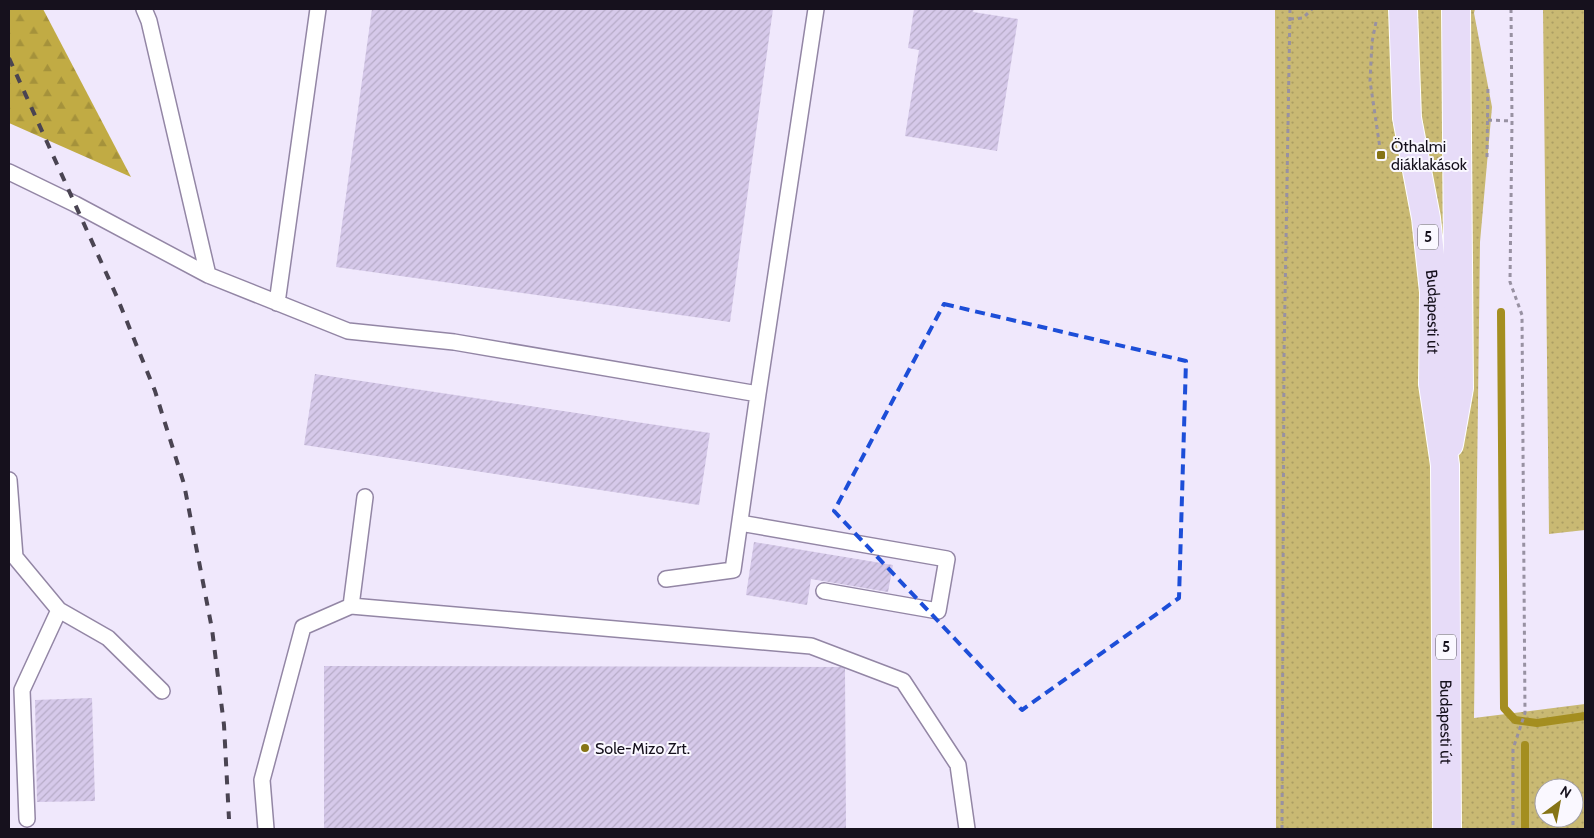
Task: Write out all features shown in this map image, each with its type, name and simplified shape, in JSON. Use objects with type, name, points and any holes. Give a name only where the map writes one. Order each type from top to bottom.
[{"type":"main road","name":"Budapesti út","points":[[1403,9],[1407,118],[1426,218],[1434,292],[1432,384],[1445,465],[1447,829]]},
{"type":"main road","name":"Budapesti út","points":[[1445,465],[1459,388],[1456,9]]},
{"type":"lane","points":[[144,9],[208,274]]},
{"type":"lane","points":[[277,303],[318,9]]},
{"type":"lane","points":[[666,578],[733,570],[816,9]]},
{"type":"lane","points":[[9,172],[75,204],[208,274],[348,331],[454,342],[758,394]]},
{"type":"lane","points":[[9,480],[15,557],[59,610],[108,638],[162,691]]},
{"type":"lane","points":[[351,606],[366,497]]},
{"type":"lane","points":[[740,523],[947,559],[938,611],[824,591]]},
{"type":"lane","points":[[266,829],[262,780],[303,627],[351,606],[810,646],[903,681],[958,765],[967,829]]},
{"type":"lane","points":[[27,819],[22,690],[59,610]]},
{"type":"path","points":[[1282,829],[1284,358],[1290,9]]},
{"type":"path","points":[[1290,19],[1303,18],[1312,9]]},
{"type":"path","points":[[1511,9],[1510,282],[1522,315],[1525,712],[1513,749],[1513,829]]},
{"type":"path","points":[[1376,17],[1372,42],[1370,80],[1381,155]]},
{"type":"path","points":[[1487,157],[1488,85]]},
{"type":"path","points":[[1488,120],[1512,121]]},
{"type":"highlighted area","points":[[944,304],[1186,361],[1179,598],[1022,710],[834,511]]},
{"type":"shaded area","points":[[1275,9],[1475,9],[1474,13],[1492,107],[1480,242],[1474,718],[1585,704],[1585,829],[1276,829]]},
{"type":"shaded area","points":[[1543,9],[1585,9],[1585,530],[1549,534]]},
{"type":"green space","points":[[9,9],[43,9],[131,177],[9,123]]},
{"type":"building","points":[[372,9],[773,9],[730,322],[336,267]]},
{"type":"building","points":[[914,9],[974,9],[973,12],[1018,19],[997,151],[905,136],[919,50],[908,48]]},
{"type":"building","points":[[315,374],[710,433],[699,505],[304,445]]},
{"type":"building","points":[[754,542],[893,565],[888,592],[811,579],[807,605],[746,595]]},
{"type":"building","name":"Sole-Mizo Zrt.","points":[[324,666],[845,667],[846,829],[324,829]]},
{"type":"building","points":[[92,698],[95,801],[37,802],[35,700]]},
{"type":"waterway","points":[[1501,312],[1504,708],[1515,720],[1537,723],[1585,716]]},
{"type":"waterway","points":[[1525,745],[1525,829]]},
{"type":"railway","points":[[9,58],[117,297],[155,391],[184,484],[212,629],[224,725],[229,819]]},
{"type":"place","name":"Öthalmi diáklakások","points":[[1381,155]]},
{"type":"place","name":"Sole-Mizo Zrt.","points":[[585,748]]}]
